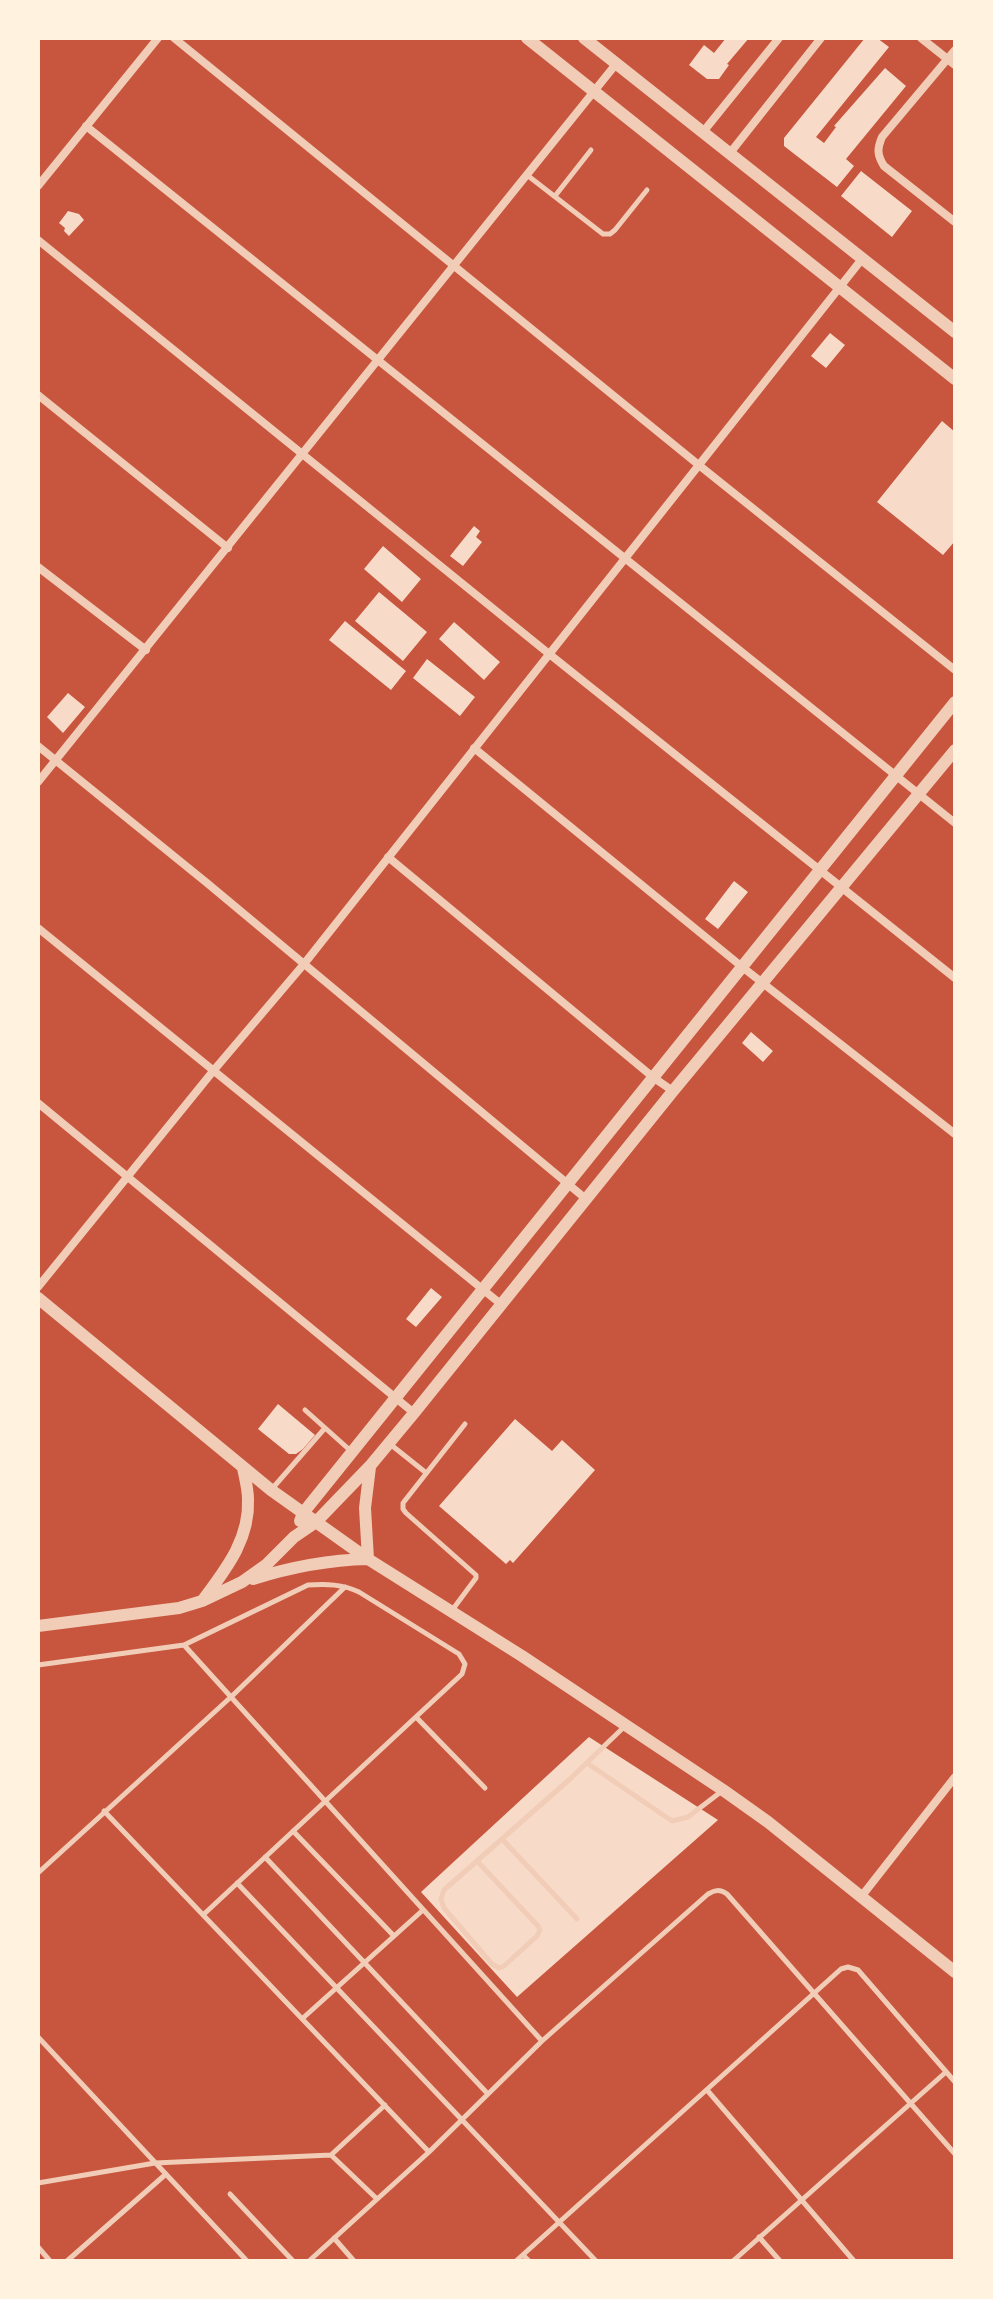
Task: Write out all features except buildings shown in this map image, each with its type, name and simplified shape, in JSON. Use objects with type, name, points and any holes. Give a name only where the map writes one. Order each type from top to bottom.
[{"type":"street","points":[[38,186],[158,38]]},
{"type":"street","points":[[174,38],[955,670]]},
{"type":"street","points":[[527,38],[955,379]]},
{"type":"street","points":[[584,38],[955,332]]},
{"type":"street","points":[[703,132],[779,38]]},
{"type":"street","points":[[730,153],[821,38]]},
{"type":"street","points":[[921,38],[951,62]]},
{"type":"street","points":[[955,50],[951,62],[882,137],[878,146],[878,156],[884,166],[955,222]]},
{"type":"street","points":[[38,782],[616,64]]},
{"type":"street","points":[[86,126],[955,823]]},
{"type":"street","points":[[38,240],[955,978]]},
{"type":"street","points":[[38,1287],[304,964],[862,259]]},
{"type":"street","points":[[38,395],[228,548]]},
{"type":"street","points":[[38,567],[146,650]]},
{"type":"street","points":[[294,1537],[303,1513],[955,702]]},
{"type":"street","points":[[38,746],[586,1199]]},
{"type":"street","points":[[474,748],[741,966],[955,1134]]},
{"type":"street","points":[[38,1626],[154,1613],[202,1601],[242,1582],[316,1522],[389,1444],[673,1091],[955,750]]},
{"type":"street","points":[[388,857],[673,1091]]},
{"type":"street","points":[[38,928],[502,1305]]},
{"type":"street","points":[[38,1103],[414,1413]]},
{"type":"street","points":[[38,1298],[271,1490],[368,1559],[452,1610],[723,1790],[768,1822],[955,1972]]},
{"type":"street","points":[[368,1559],[365,1508],[370,1466]]},
{"type":"street","points":[[202,1601],[232,1561],[245,1531],[248,1499],[243,1468]]},
{"type":"street","points":[[242,1582],[304,1565],[368,1559]]},
{"type":"street","points":[[861,1897],[955,1777]]},
{"type":"lane","points":[[555,196],[591,150]]},
{"type":"lane","points":[[526,174],[603,234],[610,234],[647,190]]},
{"type":"lane","points":[[305,1410],[353,1452]]},
{"type":"lane","points":[[452,1610],[476,1575],[403,1509],[406,1497],[465,1424]]},
{"type":"lane","points":[[271,1490],[325,1428]]},
{"type":"lane","points":[[389,1444],[425,1472]]},
{"type":"lane","points":[[38,1665],[184,1645],[308,1585],[329,1583],[359,1592],[459,1654],[465,1664],[462,1674],[203,1915]]},
{"type":"lane","points":[[38,1873],[232,1696],[346,1586]]},
{"type":"lane","points":[[184,1645],[542,2041]]},
{"type":"lane","points":[[416,1717],[485,1788]]},
{"type":"lane","points":[[477,1861],[540,1930],[499,1968],[492,1964],[444,1908],[441,1899],[444,1890],[587,1763],[626,1724]]},
{"type":"lane","points":[[587,1763],[672,1821],[688,1817],[723,1790]]},
{"type":"lane","points":[[104,1811],[429,2152]]},
{"type":"lane","points":[[293,1831],[394,1936]]},
{"type":"lane","points":[[502,1839],[577,1919]]},
{"type":"lane","points":[[265,1857],[487,2093]]},
{"type":"lane","points":[[237,1883],[596,2261]]},
{"type":"lane","points":[[309,2261],[429,2152],[542,2041],[715,1890],[727,1894],[955,2154]]},
{"type":"lane","points":[[303,2018],[423,1910]]},
{"type":"lane","points":[[516,2261],[841,1969],[848,1967],[858,1970],[955,2082]]},
{"type":"lane","points":[[38,2037],[247,2261]]},
{"type":"lane","points":[[733,2261],[946,2072]]},
{"type":"lane","points":[[707,2090],[854,2261]]},
{"type":"lane","points":[[38,2183],[155,2163],[331,2155],[385,2105]]},
{"type":"lane","points":[[331,2155],[376,2198]]},
{"type":"lane","points":[[67,2261],[166,2174]]},
{"type":"lane","points":[[230,2194],[293,2261]]},
{"type":"lane","points":[[759,2237],[780,2261]]},
{"type":"lane","points":[[334,2238],[354,2261]]},
{"type":"lane","points":[[38,2247],[50,2261]]},
{"type":"lane","points":[[523,2255],[529,2261]]}]
